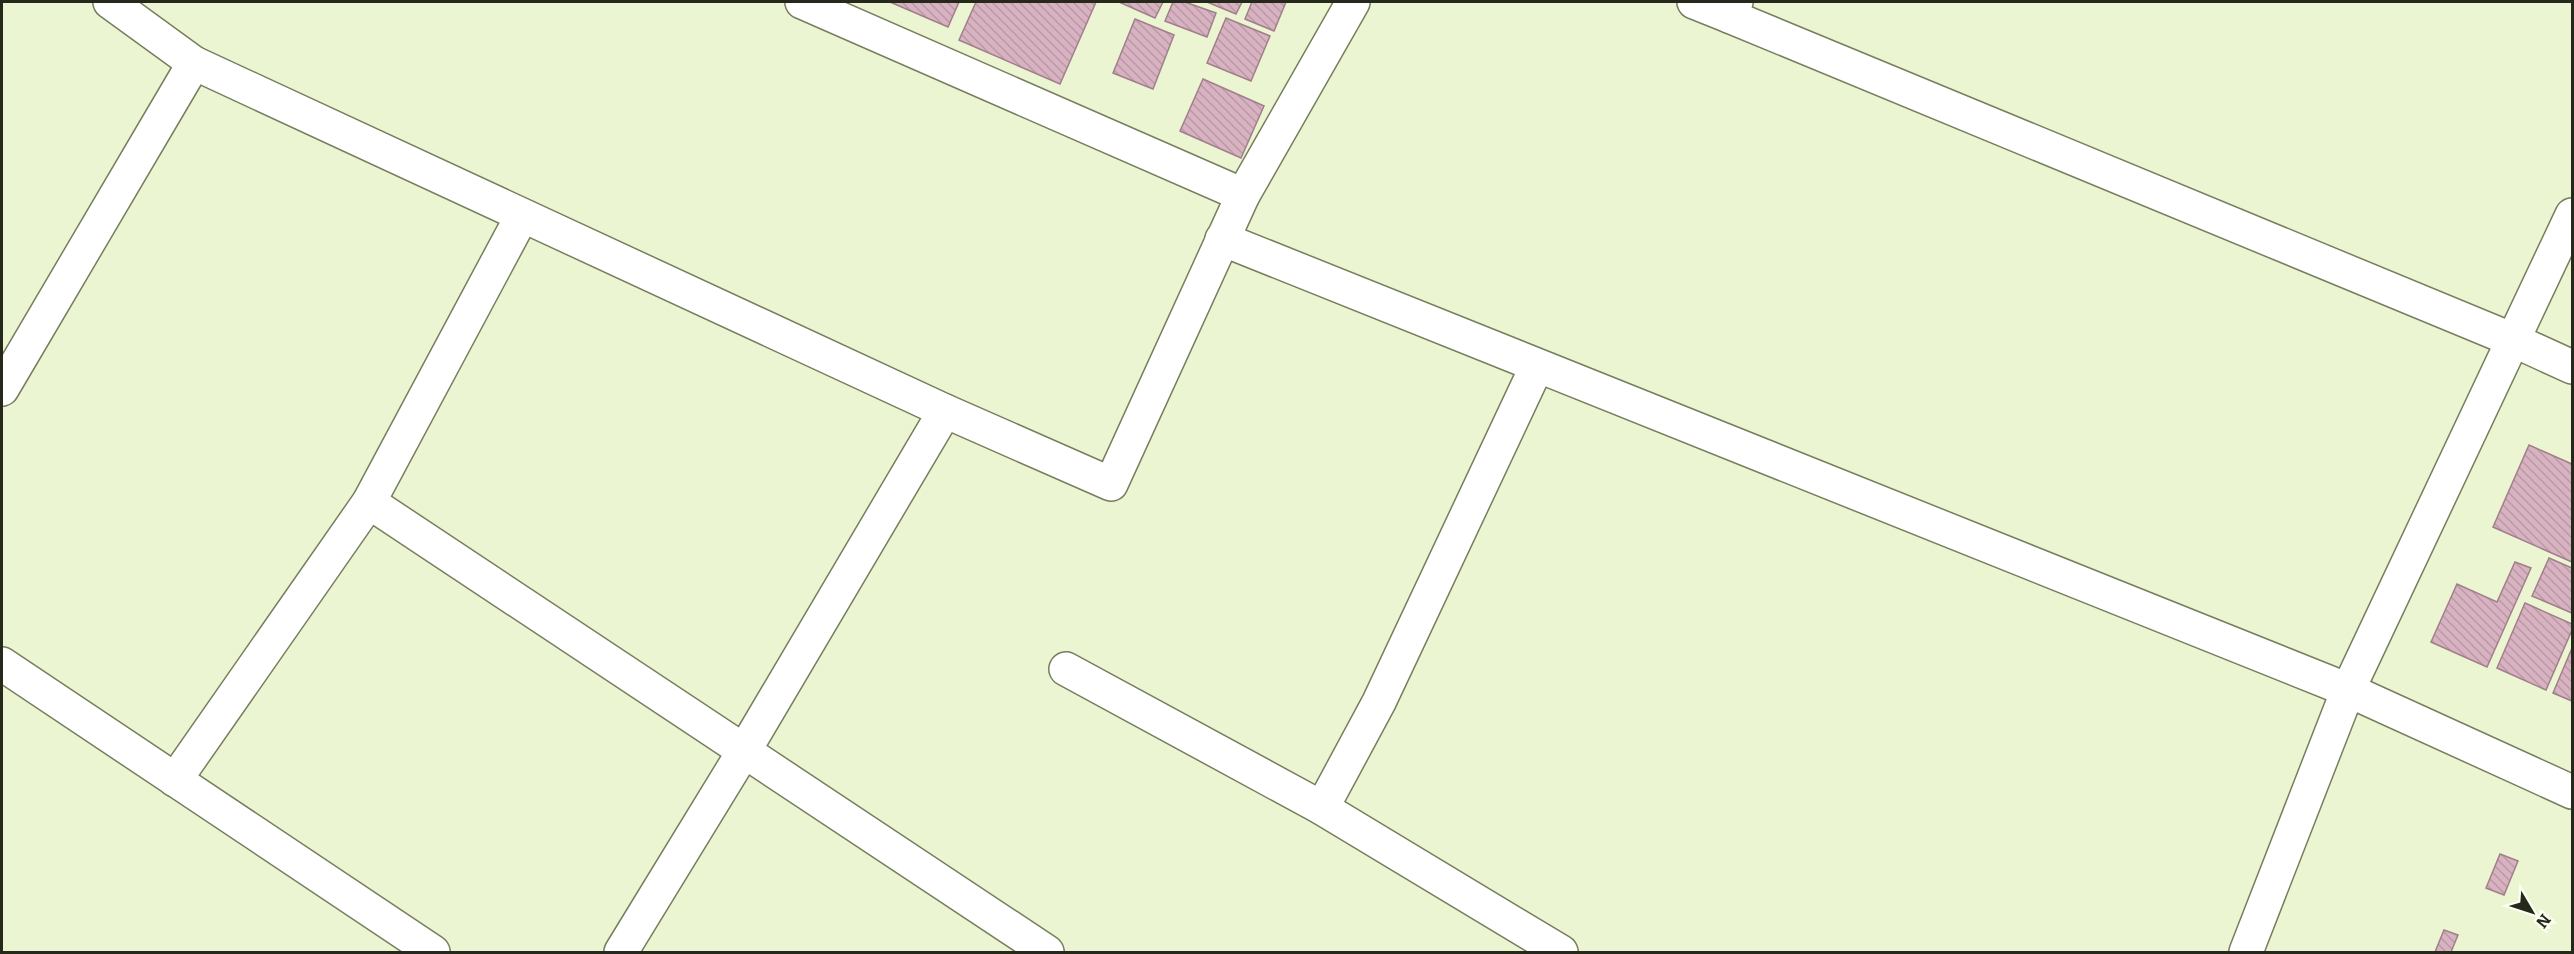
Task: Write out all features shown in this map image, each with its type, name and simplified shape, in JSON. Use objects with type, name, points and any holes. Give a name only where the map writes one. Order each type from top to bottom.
[{"type":"street","points":[[110,2],[194,63],[945,411],[1111,484],[1243,195],[1353,2]]},
{"type":"street","points":[[802,2],[1243,195]]},
{"type":"street","points":[[1694,2],[1732,9],[2572,367]]},
{"type":"street","points":[[2,389],[194,63]]},
{"type":"street","points":[[2246,952],[2348,690],[2572,215]]},
{"type":"street","points":[[175,780],[369,502],[522,216]]},
{"type":"street","points":[[1222,239],[2348,690],[2572,792]]},
{"type":"street","points":[[1322,808],[1379,702],[1537,366]]},
{"type":"street","points":[[621,952],[744,751],[945,411]]},
{"type":"street","points":[[369,502],[1047,952]]},
{"type":"street","points":[[2,664],[433,952]]},
{"type":"street","points":[[1066,669],[1322,808],[1561,952]]},
{"type":"building","points":[[890,2],[959,2],[948,27]]},
{"type":"building","points":[[976,2],[1096,2],[1060,84],[959,40]]},
{"type":"building","points":[[1119,2],[1163,2],[1155,18]]},
{"type":"building","points":[[1173,2],[1185,2],[1216,13],[1207,37],[1165,21]]},
{"type":"building","points":[[1207,2],[1242,2],[1236,14]]},
{"type":"building","points":[[1252,2],[1286,2],[1274,31],[1245,19]]},
{"type":"building","points":[[1226,18],[1270,36],[1251,81],[1207,63]]},
{"type":"building","points":[[1135,19],[1174,35],[1153,89],[1113,73]]},
{"type":"building","points":[[1203,79],[1264,106],[1241,158],[1180,131]]},
{"type":"building","points":[[2529,445],[2572,464],[2572,562],[2493,527]]},
{"type":"building","points":[[2549,558],[2572,568],[2572,613],[2532,596]]},
{"type":"building","points":[[2515,562],[2531,568],[2487,667],[2431,642],[2457,584],[2497,602]]},
{"type":"building","points":[[2525,603],[2572,624],[2572,630],[2546,690],[2497,668]]},
{"type":"building","points":[[2572,648],[2572,701],[2553,693]]},
{"type":"building","points":[[2500,854],[2518,861],[2504,895],[2486,888]]},
{"type":"building","points":[[2444,930],[2458,935],[2451,952],[2435,952]]}]
